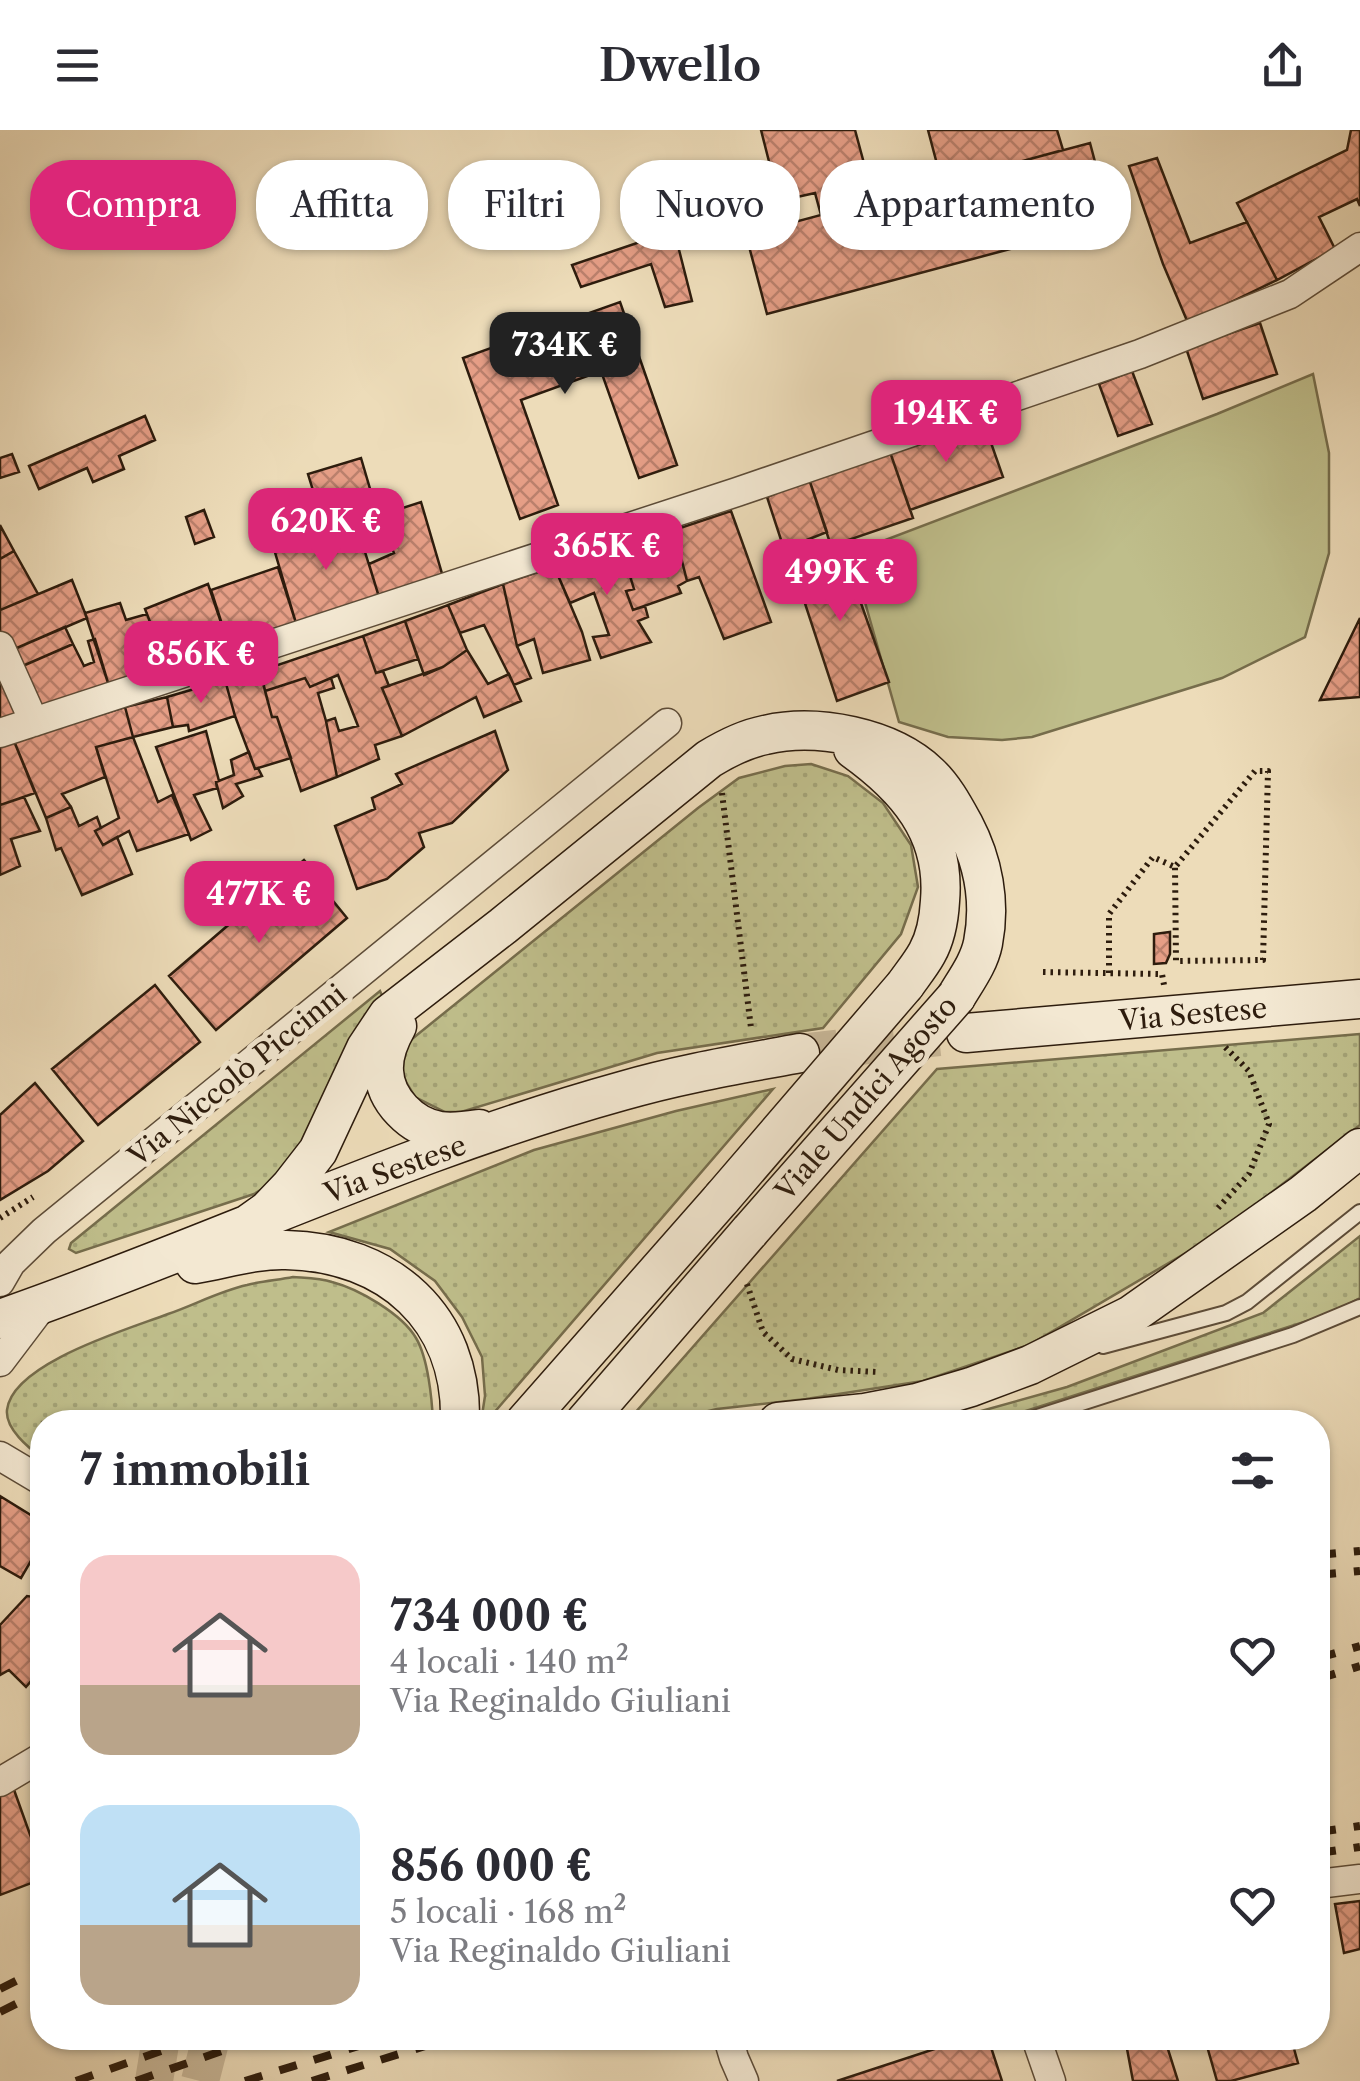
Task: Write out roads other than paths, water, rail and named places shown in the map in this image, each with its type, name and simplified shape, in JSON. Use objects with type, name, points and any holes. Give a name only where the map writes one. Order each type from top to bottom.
[{"type":"main road","name":"Viale Undici Agosto","points":[[247,1226],[290,1187],[318,1151],[366,1048],[388,1015],[709,758],[766,734],[806,732],[876,742],[912,760],[931,776],[952,804],[980,864],[984,930],[975,964],[956,997],[595,1410]]},
{"type":"main road","name":"Viale Undici Agosto","points":[[536,1410],[905,985],[927,954],[939,918],[942,880],[938,854],[923,821],[893,780],[830,734]]},
{"type":"main road","name":"Viale Undici Agosto","points":[[436,978],[395,1029],[386,1049],[384,1072],[394,1098],[409,1118],[437,1130],[473,1130],[524,1122]]},
{"type":"main road","name":"Via Sestese","points":[[966,1034],[1174,1000],[1360,999]]},
{"type":"main road","name":"Via Sestese","points":[[0,1319],[524,1122],[639,1086],[800,1053]]},
{"type":"main road","points":[[881,1410],[971,1387],[1030,1365],[1131,1315],[1303,1194],[1360,1148]]},
{"type":"main road","points":[[94,1283],[271,1250],[346,1258],[408,1291],[437,1325],[454,1364],[460,1410]]},
{"type":"street","points":[[0,732],[737,492],[1140,354],[1290,294],[1360,247]]},
{"type":"street","points":[[0,646],[34,722]]},
{"type":"street","name":"Via Niccolò Piccinni","points":[[0,1282],[11,1264],[44,1231],[667,723]]},
{"type":"street","points":[[0,1362],[44,1304]]},
{"type":"street","points":[[0,1456],[30,1475]]},
{"type":"street","points":[[0,1782],[30,1763]]},
{"type":"street","points":[[1330,1882],[1360,1878]]},
{"type":"street","points":[[732,2050],[744,2081]]},
{"type":"street","points":[[1040,2050],[1050,2081]]},
{"type":"lane","points":[[1030,1365],[1226,1313],[1247,1302],[1360,1212]]},
{"type":"lane","points":[[1059,1410],[1293,1335],[1360,1308]]},
{"type":"tunnel","points":[[800,1053],[939,1037]]},
{"type":"tunnel","points":[[154,2081],[159,2050]]},
{"type":"tunnel","points":[[200,2081],[208,2050]]},
{"type":"railway","points":[[1330,1554],[1360,1551]]},
{"type":"railway","points":[[1330,1574],[1360,1571]]},
{"type":"railway","points":[[1330,1655],[1360,1646]]},
{"type":"railway","points":[[1330,1675],[1360,1666]]},
{"type":"railway","points":[[1330,1830],[1360,1826]]},
{"type":"railway","points":[[1330,1851],[1360,1847]]},
{"type":"railway","points":[[0,1989],[30,1974]]},
{"type":"railway","points":[[0,2012],[30,1997]]},
{"type":"railway","points":[[76,2081],[164,2050]]},
{"type":"railway","points":[[136,2081],[225,2050]]},
{"type":"railway","points":[[245,2081],[346,2050]]},
{"type":"railway","points":[[312,2081],[412,2050]]}]
